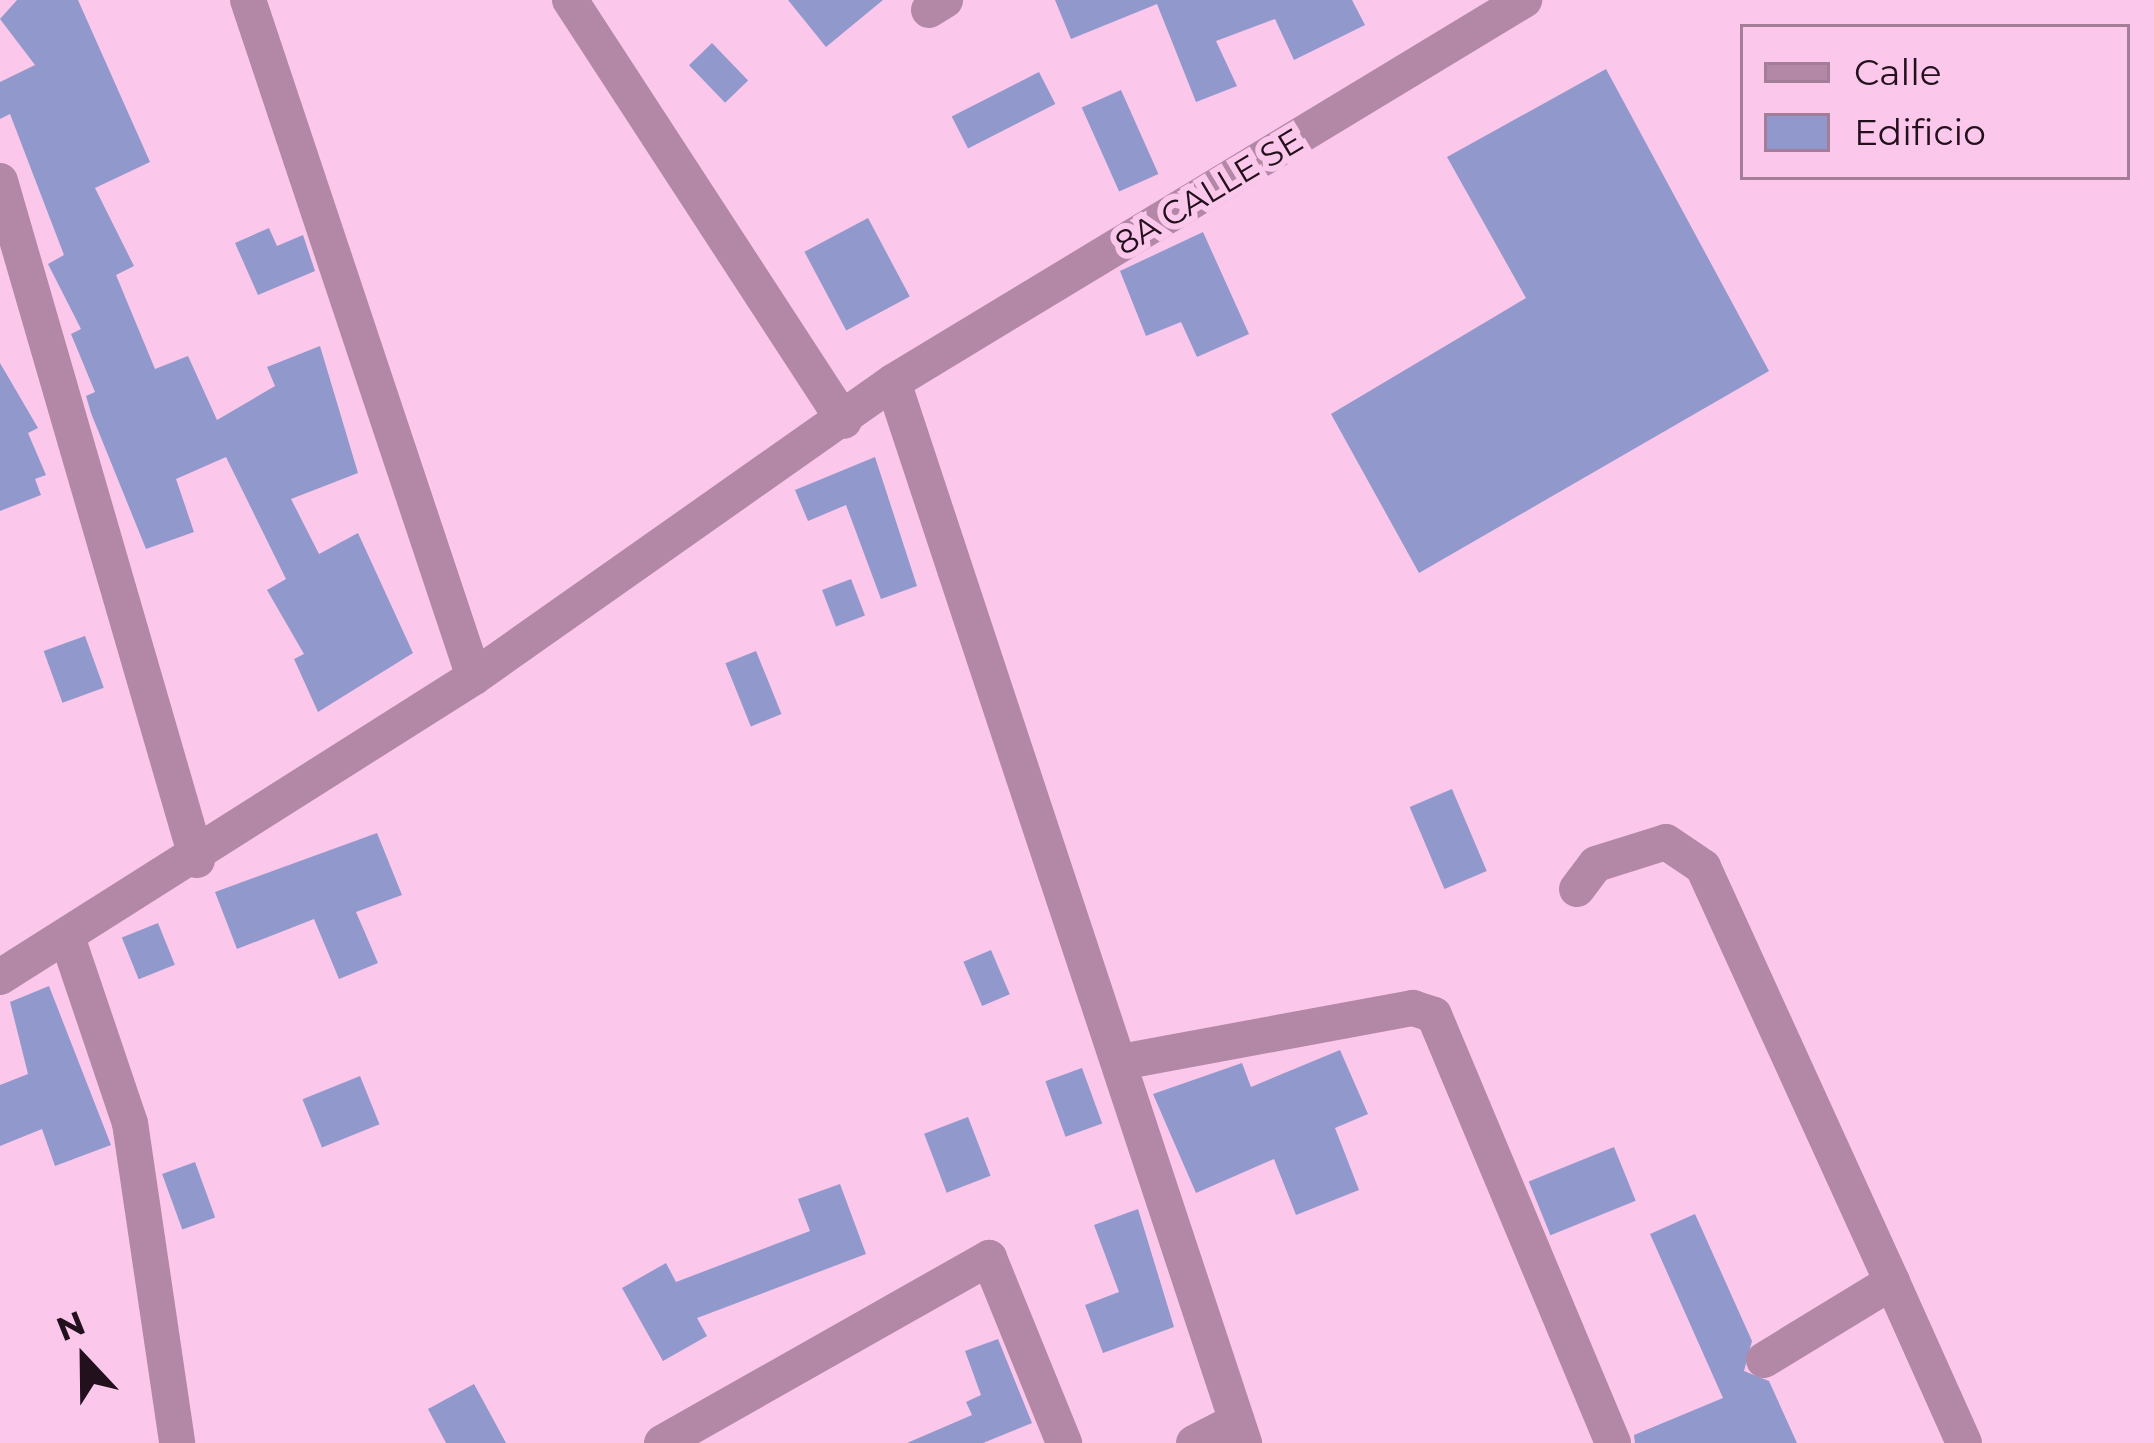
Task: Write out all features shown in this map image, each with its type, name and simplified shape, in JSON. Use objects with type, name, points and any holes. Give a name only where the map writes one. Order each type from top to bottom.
[{"type":"street","points":[[248,0],[474,677]]},
{"type":"street","points":[[570,0],[844,421]]},
{"type":"street","name":"8A CALLE SE","points":[[0,977],[197,860],[474,677],[844,421],[892,382],[1524,0]]},
{"type":"street","points":[[0,181],[197,860]]},
{"type":"street","points":[[892,382],[1240,1432],[1194,1443]]},
{"type":"street","points":[[1576,890],[1596,864],[1666,842],[1702,867],[1964,1443]]},
{"type":"street","points":[[67,937],[130,1123],[177,1443]]},
{"type":"street","points":[[1121,1062],[1413,1009],[1434,1015],[1613,1443]]},
{"type":"street","points":[[662,1443],[989,1258],[1064,1443]]},
{"type":"street","points":[[1764,1360],[1892,1282]]},
{"type":"building","points":[[17,0],[78,0],[150,162],[95,188],[134,266],[116,275],[155,369],[188,356],[217,420],[275,386],[267,367],[320,346],[358,473],[291,499],[319,554],[358,533],[413,653],[318,712],[294,659],[304,654],[267,590],[286,579],[226,457],[176,479],[194,532],[146,549],[91,413],[86,396],[95,392],[71,334],[81,329],[48,264],[64,255],[10,114],[0,119],[0,82],[35,65],[0,19]]},
{"type":"building","points":[[788,0],[883,0],[826,47]]},
{"type":"building","points":[[1055,0],[1352,0],[1365,25],[1294,60],[1275,19],[1216,41],[1237,86],[1196,102],[1157,4],[1071,39]]},
{"type":"building","points":[[712,43],[748,80],[725,103],[689,65]]},
{"type":"building","points":[[1606,69],[1769,371],[1419,573],[1331,414],[1526,298],[1447,157]]},
{"type":"building","points":[[1039,72],[1055,104],[968,149],[952,116]]},
{"type":"building","points":[[1121,90],[1158,174],[1119,192],[1082,107]]},
{"type":"building","points":[[868,218],[910,297],[846,330],[804,252]]},
{"type":"building","points":[[269,228],[277,246],[303,235],[315,271],[258,295],[235,243]]},
{"type":"building","points":[[1203,232],[1249,334],[1197,357],[1181,322],[1146,336],[1120,271]]},
{"type":"building","points":[[0,363],[38,428],[28,433],[46,475],[35,479],[41,495],[0,511]]},
{"type":"building","points":[[875,457],[917,586],[881,599],[846,505],[808,521],[795,490]]},
{"type":"building","points":[[851,579],[865,615],[836,627],[822,590]]},
{"type":"building","points":[[85,636],[104,688],[62,703],[44,651]]},
{"type":"building","points":[[756,651],[781,714],[751,726],[725,663]]},
{"type":"building","points":[[1452,789],[1487,871],[1444,889],[1410,807]]},
{"type":"building","points":[[377,833],[402,895],[356,912],[378,963],[339,979],[314,919],[237,949],[215,892]]},
{"type":"building","points":[[158,923],[175,965],[139,979],[122,938]]},
{"type":"building","points":[[991,950],[1010,994],[982,1006],[963,962]]},
{"type":"building","points":[[49,986],[111,1145],[55,1166],[42,1129],[0,1146],[0,1085],[28,1074],[10,1002]]},
{"type":"building","points":[[1340,1050],[1368,1114],[1335,1128],[1359,1190],[1296,1215],[1274,1159],[1196,1193],[1153,1094],[1242,1063],[1251,1087]]},
{"type":"building","points":[[1082,1068],[1102,1123],[1066,1137],[1045,1081]]},
{"type":"building","points":[[360,1076],[379,1124],[322,1147],[303,1099]]},
{"type":"building","points":[[968,1117],[991,1176],[947,1193],[924,1134]]},
{"type":"building","points":[[1614,1147],[1636,1201],[1550,1235],[1529,1181]]},
{"type":"building","points":[[195,1162],[215,1217],[182,1229],[162,1174]]},
{"type":"building","points":[[840,1184],[866,1254],[697,1318],[707,1336],[663,1361],[622,1288],[666,1263],[676,1282],[810,1231],[798,1199]]},
{"type":"building","points":[[1138,1209],[1174,1327],[1103,1353],[1085,1305],[1119,1292],[1094,1225]]},
{"type":"building","points":[[1695,1214],[1752,1341],[1744,1371],[1769,1381],[1797,1443],[1635,1443],[1634,1435],[1723,1398],[1650,1234]]},
{"type":"building","points":[[998,1339],[1032,1423],[983,1443],[907,1443],[972,1415],[966,1402],[981,1395],[965,1351]]},
{"type":"building","points":[[474,1384],[506,1443],[446,1443],[428,1409]]}]
